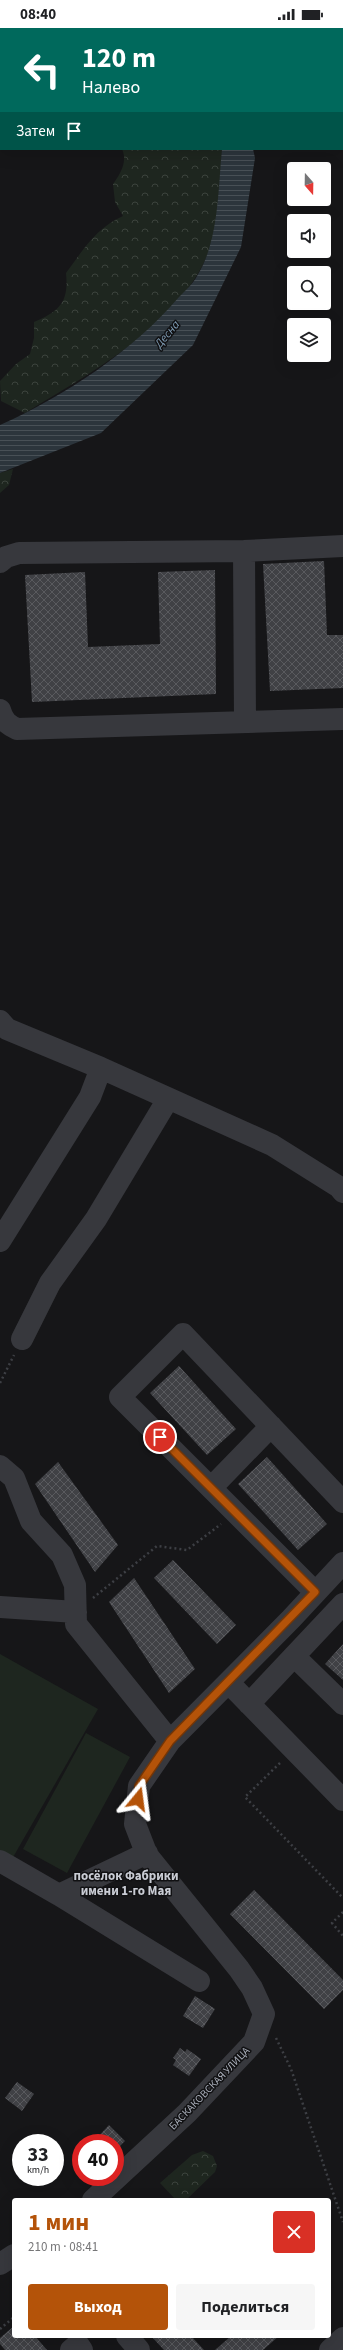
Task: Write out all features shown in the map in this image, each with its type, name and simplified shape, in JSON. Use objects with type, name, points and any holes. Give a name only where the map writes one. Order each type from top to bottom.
[{"type":"street","points":[[0,562],[6,557],[19,553],[244,551],[343,546]]},
{"type":"street","points":[[244,551],[245,722]]},
{"type":"street","points":[[0,710],[2,718],[8,725],[17,729],[343,719]]},
{"type":"street","points":[[2,1030],[101,1068],[272,1145],[339,1187],[343,1192]]},
{"type":"street","points":[[0,1241],[90,1097],[101,1068]]},
{"type":"street","points":[[22,1339],[50,1283],[96,1219],[168,1099]]},
{"type":"street","points":[[315,1592],[120,1397],[183,1334],[343,1502]]},
{"type":"street","points":[[211,1488],[271,1426]]},
{"type":"street","points":[[0,1466],[14,1478],[31,1521],[62,1555],[75,1585],[76,1624],[170,1741]]},
{"type":"street","points":[[264,2014],[252,1988],[239,1969],[147,1853],[135,1824],[139,1786],[170,1741],[229,1683],[343,1563]]},
{"type":"street","points":[[249,1704],[343,1604]]},
{"type":"street","points":[[0,1606],[76,1612]]},
{"type":"street","points":[[294,1656],[343,1704]]},
{"type":"street","points":[[229,1683],[343,1800]]},
{"type":"street","points":[[59,1894],[147,1853]]},
{"type":"street","points":[[0,1861],[59,1894],[199,1981]]},
{"type":"street","name":"БАСКАКОВСКАЯ УЛИЦА","points":[[95,2198],[187,2113],[254,2042],[264,2014]]},
{"type":"street","points":[[0,2264],[12,2256]]},
{"type":"street","points":[[129,2338],[139,2350]]},
{"type":"street","points":[[71,2350],[78,2344],[82,2350]]},
{"type":"path","points":[[0,1383],[22,1339]]},
{"type":"path","points":[[76,1612],[157,1546],[187,1550],[236,1513]]},
{"type":"path","points":[[294,1750],[245,1797],[343,1898]]},
{"type":"path","points":[[343,1912],[332,1922],[343,1936]]},
{"type":"path","points":[[264,2014],[291,2069],[343,2222]]},
{"type":"path","points":[[0,2329],[12,2319]]},
{"type":"green space","points":[[122,150],[222,150],[219,203],[216,224],[203,264],[186,291],[164,316],[138,339],[80,379],[25,413],[1,401],[0,381],[16,364],[30,354],[34,338],[34,322],[50,314],[61,304],[66,291],[66,273],[78,256],[98,233],[106,226],[123,216],[115,202],[113,184],[121,172],[124,163]]},
{"type":"green space","points":[[13,469],[9,485],[0,493],[0,473]]},
{"type":"green space","points":[[0,1654],[98,1709],[12,1859],[0,1852]]},
{"type":"green space","points":[[86,1733],[130,1757],[67,1873],[23,1849]]},
{"type":"green space","points":[[203,2151],[213,2156],[217,2166],[215,2172],[188,2198],[174,2198],[160,2183],[192,2155]]},
{"type":"water","name":"Десна","points":[[222,150],[253,150],[255,158],[241,247],[193,345],[101,433],[0,473],[0,425],[73,386],[119,354],[161,317],[189,287],[204,262],[210,247],[214,231]]},
{"type":"building","points":[[324,561],[327,635],[343,635],[343,688],[270,691],[263,564]]},
{"type":"building","points":[[215,570],[216,694],[32,702],[25,575],[85,572],[88,647],[160,644],[158,572]]},
{"type":"building","points":[[179,1366],[236,1429],[207,1455],[150,1393]]},
{"type":"building","points":[[267,1457],[327,1524],[298,1550],[238,1484]]},
{"type":"building","points":[[58,1462],[118,1545],[95,1572],[35,1484]]},
{"type":"building","points":[[173,1560],[236,1625],[217,1644],[154,1578]]},
{"type":"building","points":[[134,1578],[195,1669],[169,1693],[109,1602]]},
{"type":"building","points":[[343,1644],[343,1680],[325,1664]]},
{"type":"building","points":[[254,1890],[343,1980],[343,1990],[324,2009],[230,1914]]},
{"type":"building","points":[[195,1996],[215,2009],[203,2028],[183,2016]]},
{"type":"building","points":[[180,2048],[185,2052],[187,2049],[201,2059],[189,2076],[173,2065],[176,2060],[173,2058]]},
{"type":"building","points":[[17,2082],[34,2094],[22,2111],[5,2098]]},
{"type":"building","points":[[109,2125],[118,2134],[100,2134]]},
{"type":"building","points":[[12,2328],[12,2338],[37,2338],[47,2350],[5,2350],[0,2344],[0,2338]]},
{"type":"building","points":[[153,2338],[193,2338],[204,2350],[164,2350]]},
{"type":"building","points":[[229,2338],[277,2338],[263,2350],[215,2350]]},
{"type":"district","name":"посёлок Фабрики имени 1-го Мая","points":[[126,1882]]},
{"type":"route","points":[[138,1799],[139,1786],[170,1741],[212,1698],[229,1683],[315,1592],[160,1437]]}]
